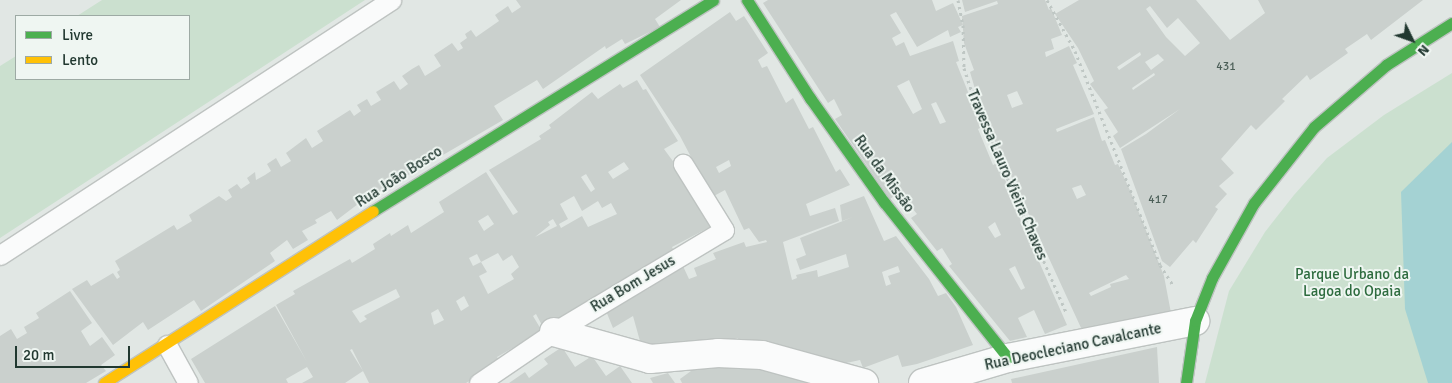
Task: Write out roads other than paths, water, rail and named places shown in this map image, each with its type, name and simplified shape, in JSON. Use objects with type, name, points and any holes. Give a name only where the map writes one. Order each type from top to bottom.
[{"type":"street","name":"Rua João Bosco","points":[[104,383],[167,345],[463,154],[713,0]]},
{"type":"street","name":"Rua da Missão","points":[[747,0],[810,98],[884,202],[1008,358]]},
{"type":"street","points":[[1186,383],[1195,321],[1212,278],[1254,203],[1314,127],[1386,65],[1452,24]]},
{"type":"street","name":"Rua Deocleciano Cavalcante","points":[[923,383],[1008,358],[1195,321]]},
{"type":"street","points":[[554,332],[650,359],[718,353],[762,355],[864,383]]},
{"type":"lane","points":[[0,255],[390,0]]},
{"type":"lane","name":"Rua Bom Jesus","points":[[479,383],[554,332],[724,230],[683,164]]},
{"type":"lane","points":[[167,345],[188,383]]},
{"type":"water","points":[[1452,142],[1452,383],[1428,383],[1405,309],[1401,192]]},
{"type":"park label","name":"Parque Urbano da Lagoa do Opaia","points":[[1352,282]]}]
